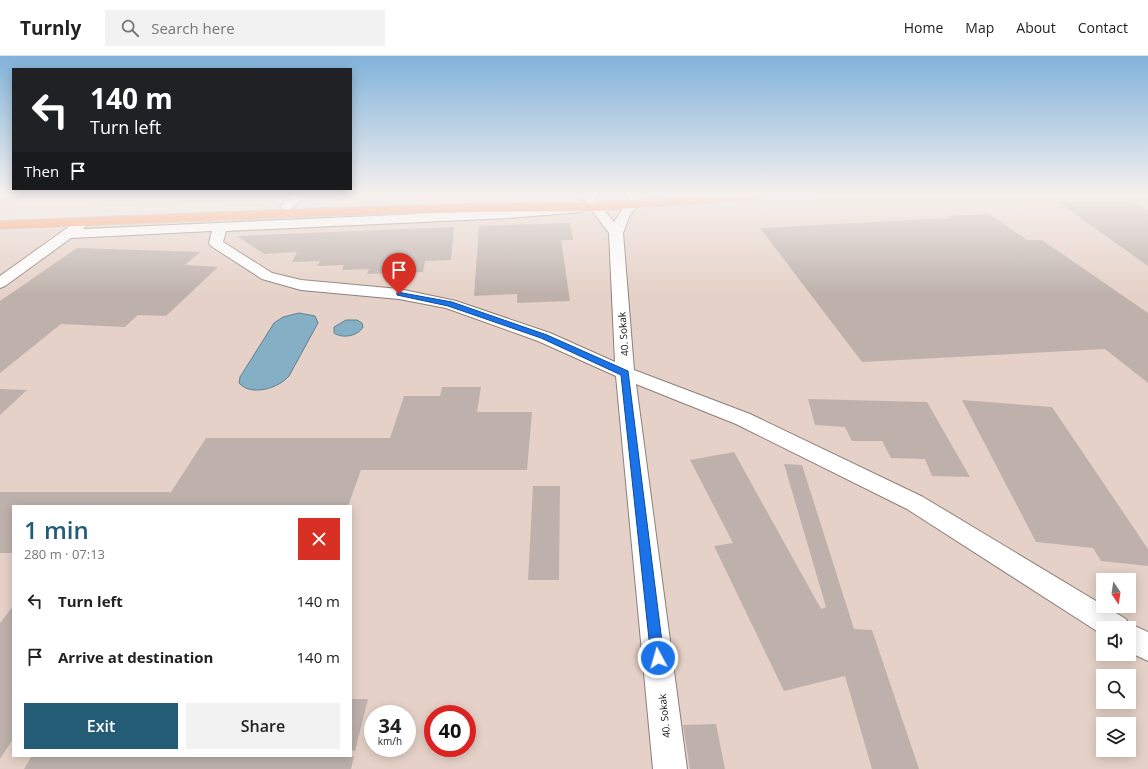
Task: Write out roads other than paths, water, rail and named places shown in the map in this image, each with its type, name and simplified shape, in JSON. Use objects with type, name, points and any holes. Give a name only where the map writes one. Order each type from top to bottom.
[{"type":"street","points":[[0,283],[77,228]]},
{"type":"street","points":[[69,234],[193,228]]},
{"type":"street","points":[[220,228],[216,243],[267,276],[301,285],[399,294],[450,304],[544,337],[626,373],[743,419],[915,503],[1105,621]]},
{"type":"street","points":[[612,228],[616,233],[618,228]]},
{"type":"street","name":"40. Sokak","points":[[616,233],[626,373],[670,769]]},
{"type":"street","points":[[1136,640],[1148,648]]},
{"type":"water","points":[[299,313],[315,316],[318,323],[289,376],[279,384],[265,389],[250,390],[244,387],[239,383],[240,377],[274,323],[283,317]]},
{"type":"water","points":[[346,320],[357,320],[362,323],[363,327],[358,333],[350,336],[342,336],[334,333],[334,327]]}]
